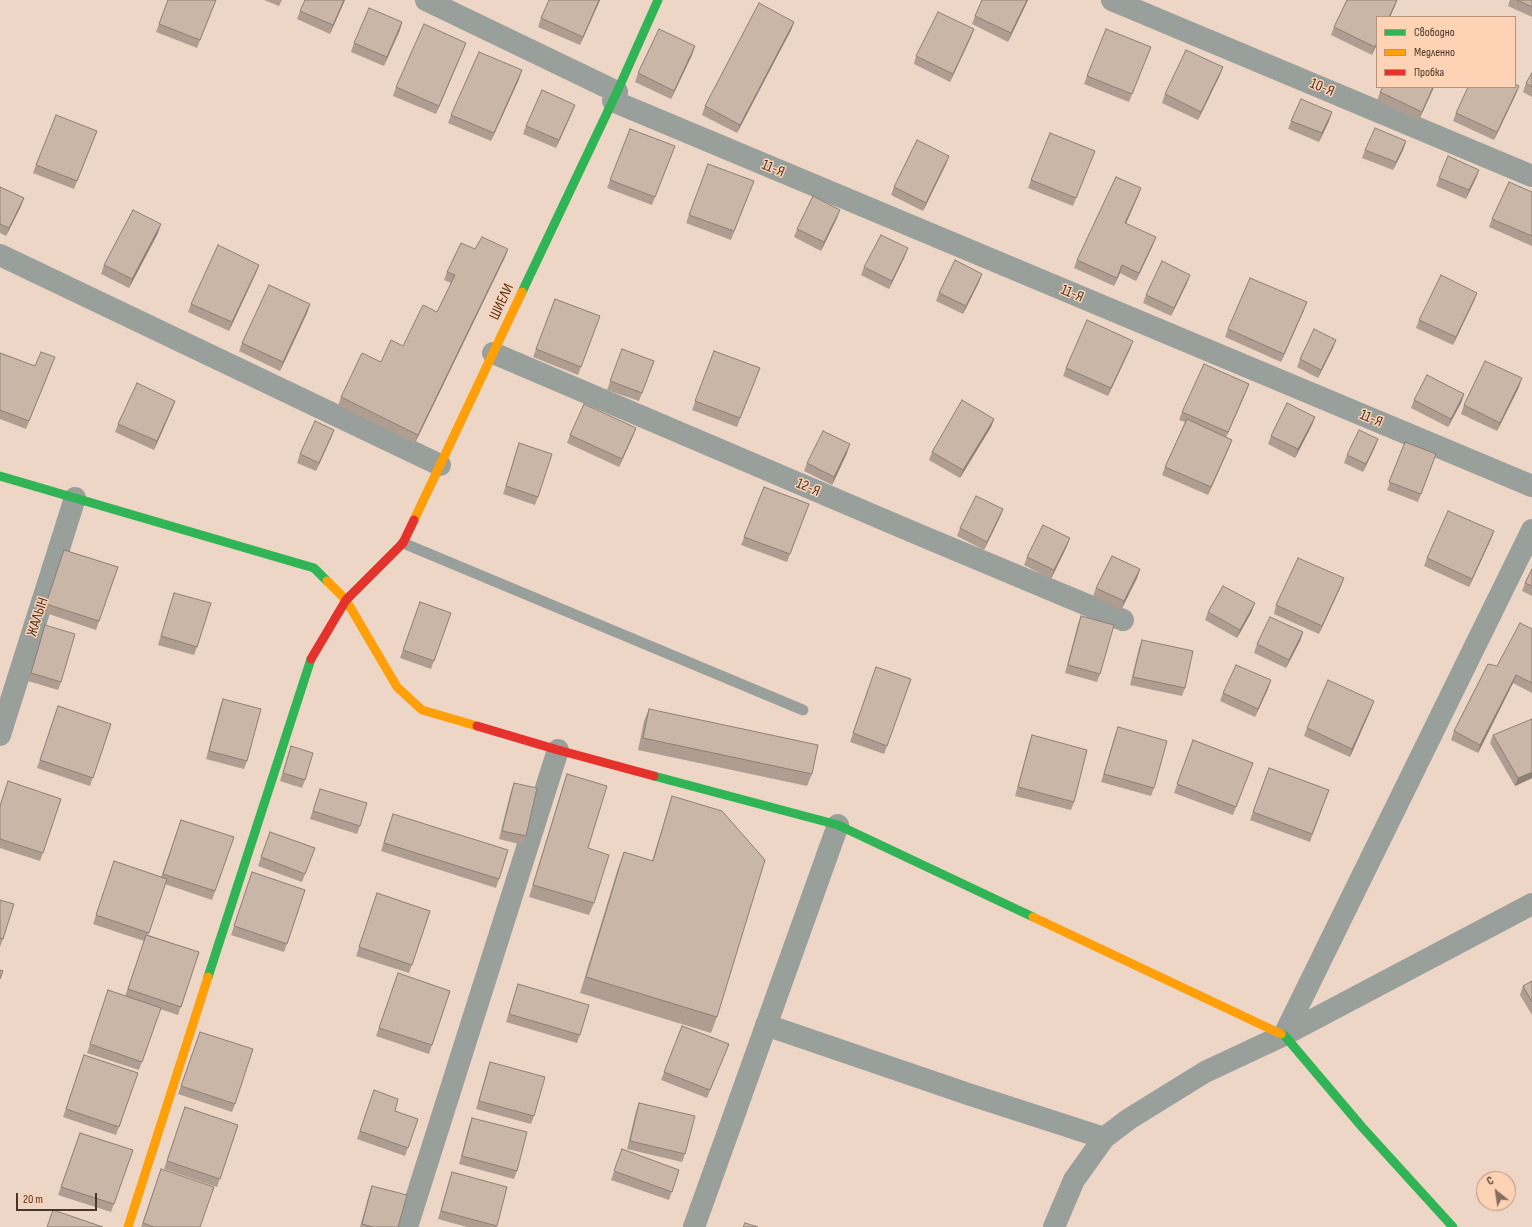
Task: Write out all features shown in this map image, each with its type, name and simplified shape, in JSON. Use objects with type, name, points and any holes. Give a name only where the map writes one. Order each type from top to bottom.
[{"type":"street","name":"11-Я","points":[[426,0],[451,6],[615,97],[1532,486]]},
{"type":"street","name":"ШИЕЛИ","points":[[128,1227],[310,661],[346,600],[403,543],[615,97],[658,0]]},
{"type":"street","name":"10-Я","points":[[1112,0],[1532,176]]},
{"type":"street","points":[[0,255],[440,465]]},
{"type":"street","name":"12-Я","points":[[493,353],[915,534],[1123,620]]},
{"type":"street","points":[[0,476],[314,568],[346,600],[397,687],[422,710],[558,750],[838,825],[1284,1035],[1362,1127],[1453,1227]]},
{"type":"street","name":"ЖАЛЫН","points":[[0,735],[75,498]]},
{"type":"street","points":[[1284,1035],[1532,530]]},
{"type":"street","points":[[407,1227],[558,750]]},
{"type":"street","points":[[694,1227],[838,825]]},
{"type":"street","points":[[1054,1227],[1074,1180],[1104,1138],[1129,1119],[1205,1072],[1284,1035],[1532,904]]},
{"type":"street","points":[[766,1025],[1038,1118],[1104,1138]]},
{"type":"lane","points":[[403,543],[803,710]]},
{"type":"building","points":[[168,0],[216,0],[200,40],[159,24]]},
{"type":"building","points":[[305,0],[344,0],[333,25],[300,11]]},
{"type":"building","points":[[549,0],[599,0],[583,37],[541,18]]},
{"type":"building","points":[[982,0],[1027,0],[1011,33],[975,16]]},
{"type":"building","points":[[1347,0],[1397,0],[1389,16],[1376,16],[1375,47],[1334,27]]},
{"type":"building","points":[[1517,0],[1532,0],[1532,7]]},
{"type":"building","points":[[759,3],[794,22],[740,125],[705,106]]},
{"type":"building","points":[[369,8],[402,22],[387,57],[354,43]]},
{"type":"building","points":[[938,12],[974,29],[953,74],[916,56]]},
{"type":"building","points":[[424,24],[466,43],[439,106],[396,87]]},
{"type":"building","points":[[659,29],[695,46],[674,91],[638,73]]},
{"type":"building","points":[[1106,29],[1151,47],[1132,94],[1087,76]]},
{"type":"building","points":[[1186,50],[1223,67],[1201,112],[1165,94]]},
{"type":"building","points":[[479,52],[522,70],[494,133],[451,115]]},
{"type":"building","points":[[1532,73],[1532,87],[1526,83]]},
{"type":"building","points":[[1516,84],[1519,86],[1497,132],[1456,113],[1468,88],[1516,88]]},
{"type":"building","points":[[1382,88],[1433,88],[1422,112],[1380,92]]},
{"type":"building","points":[[542,90],[575,105],[559,140],[526,126]]},
{"type":"building","points":[[1301,99],[1332,112],[1322,133],[1291,121]]},
{"type":"building","points":[[56,115],[97,131],[77,181],[36,165]]},
{"type":"building","points":[[1375,128],[1406,141],[1396,162],[1365,150]]},
{"type":"building","points":[[630,129],[675,146],[655,197],[610,180]]},
{"type":"building","points":[[1050,133],[1095,151],[1076,198],[1031,180]]},
{"type":"building","points":[[917,140],[949,156],[926,203],[894,187]]},
{"type":"building","points":[[1448,156],[1479,170],[1469,190],[1439,178]]},
{"type":"building","points":[[708,164],[754,181],[734,231],[689,215]]},
{"type":"building","points":[[1116,177],[1141,188],[1125,223],[1156,237],[1139,273],[1122,265],[1117,278],[1077,260]]},
{"type":"building","points":[[1509,182],[1532,192],[1532,236],[1492,219]]},
{"type":"building","points":[[0,187],[24,198],[9,228],[0,224]]},
{"type":"building","points":[[813,196],[840,210],[824,242],[797,229]]},
{"type":"building","points":[[133,210],[161,224],[132,279],[104,265]]},
{"type":"building","points":[[881,235],[908,248],[892,281],[864,267]]},
{"type":"building","points":[[482,237],[508,249],[418,435],[341,397],[362,353],[381,362],[391,340],[403,346],[423,305],[437,312],[455,275],[447,272],[461,243],[475,249]]},
{"type":"building","points":[[218,245],[259,265],[232,322],[191,304]]},
{"type":"building","points":[[955,260],[982,274],[966,306],[939,293]]},
{"type":"building","points":[[1162,261],[1190,275],[1174,308],[1146,295]]},
{"type":"building","points":[[1441,275],[1477,293],[1456,337],[1419,320]]},
{"type":"building","points":[[1250,278],[1307,302],[1284,354],[1228,329]]},
{"type":"building","points":[[269,285],[310,304],[283,362],[242,343]]},
{"type":"building","points":[[555,299],[600,316],[581,367],[536,349]]},
{"type":"building","points":[[1087,320],[1133,341],[1111,388],[1066,368]]},
{"type":"building","points":[[1314,329],[1336,340],[1321,370],[1300,359]]},
{"type":"building","points":[[622,349],[654,361],[642,393],[610,381]]},
{"type":"building","points":[[714,351],[760,368],[740,418],[695,401]]},
{"type":"building","points":[[41,352],[55,357],[29,421],[0,410],[0,353],[35,366]]},
{"type":"building","points":[[1485,361],[1522,378],[1500,423],[1464,405]]},
{"type":"building","points":[[1204,364],[1249,384],[1228,432],[1182,412]]},
{"type":"building","points":[[1427,375],[1464,394],[1451,419],[1414,400]]},
{"type":"building","points":[[137,383],[175,401],[157,441],[118,424]]},
{"type":"building","points":[[962,400],[994,419],[963,470],[932,452]]},
{"type":"building","points":[[1287,403],[1315,417],[1298,449],[1271,436]]},
{"type":"building","points":[[584,404],[636,428],[622,459],[570,435]]},
{"type":"building","points":[[1187,419],[1232,440],[1211,487],[1165,467]]},
{"type":"building","points":[[315,421],[334,430],[319,463],[300,454]]},
{"type":"building","points":[[1359,430],[1378,439],[1366,464],[1347,455]]},
{"type":"building","points":[[823,431],[850,444],[834,477],[807,463]]},
{"type":"building","points":[[1405,442],[1436,454],[1421,494],[1389,482]]},
{"type":"building","points":[[519,443],[552,454],[538,497],[506,486]]},
{"type":"building","points":[[764,487],[809,504],[790,554],[744,537]]},
{"type":"building","points":[[976,496],[1003,509],[987,542],[960,528]]},
{"type":"building","points":[[1448,511],[1494,531],[1472,579],[1427,558]]},
{"type":"building","points":[[1043,525],[1070,538],[1054,570],[1027,557]]},
{"type":"building","points":[[64,550],[118,567],[99,621],[46,604]]},
{"type":"building","points":[[1112,556],[1140,569],[1124,601],[1096,588]]},
{"type":"building","points":[[1298,558],[1344,578],[1322,626],[1276,605]]},
{"type":"building","points":[[1532,569],[1532,586],[1525,583]]},
{"type":"building","points":[[1223,586],[1255,603],[1240,630],[1208,612]]},
{"type":"building","points":[[174,593],[211,603],[197,647],[161,636]]},
{"type":"building","points":[[420,602],[451,613],[434,661],[403,650]]},
{"type":"building","points":[[1081,616],[1114,625],[1100,674],[1068,665]]},
{"type":"building","points":[[1270,617],[1303,632],[1289,660],[1257,644]]},
{"type":"building","points":[[1520,623],[1532,629],[1532,683],[1516,675],[1480,745],[1454,731],[1488,664],[1497,666]]},
{"type":"building","points":[[45,625],[75,634],[61,682],[31,673]]},
{"type":"building","points":[[1142,640],[1193,651],[1185,688],[1133,677]]},
{"type":"building","points":[[1236,665],[1271,680],[1258,709],[1223,693]]},
{"type":"building","points":[[876,667],[911,679],[887,746],[853,733]]},
{"type":"building","points":[[1328,680],[1374,701],[1352,749],[1307,728]]},
{"type":"building","points":[[223,699],[261,709],[247,761],[209,751]]},
{"type":"building","points":[[58,706],[111,724],[93,778],[40,760]]},
{"type":"building","points":[[649,709],[818,745],[812,774],[643,738]]},
{"type":"building","points":[[1532,719],[1532,772],[1518,778],[1493,735]]},
{"type":"building","points":[[1118,727],[1167,741],[1154,788],[1104,774]]},
{"type":"building","points":[[1032,735],[1087,750],[1074,802],[1018,787]]},
{"type":"building","points":[[1193,740],[1253,763],[1236,807],[1177,784]]},
{"type":"building","points":[[291,746],[313,753],[305,780],[283,773]]},
{"type":"building","points":[[1269,768],[1329,790],[1312,834],[1253,812]]},
{"type":"building","points":[[567,774],[607,786],[588,848],[609,855],[594,903],[533,885]]},
{"type":"building","points":[[8,781],[61,799],[43,853],[0,839],[0,806]]},
{"type":"building","points":[[514,783],[537,788],[526,836],[502,831]]},
{"type":"building","points":[[320,789],[367,803],[360,826],[313,811]]},
{"type":"building","points":[[672,796],[722,811],[765,860],[717,1017],[586,977],[624,852],[653,861]]},
{"type":"building","points":[[393,814],[508,850],[499,879],[384,843]]},
{"type":"building","points":[[181,820],[234,837],[215,891],[163,874]]},
{"type":"building","points":[[270,832],[315,848],[305,874],[261,857]]},
{"type":"building","points":[[114,861],[167,879],[149,933],[96,915]]},
{"type":"building","points":[[252,872],[305,890],[287,944],[234,926]]},
{"type":"building","points":[[377,893],[430,911],[412,965],[359,947]]},
{"type":"building","points":[[0,900],[14,904],[3,939],[0,938]]},
{"type":"building","points":[[146,935],[199,952],[181,1007],[128,989]]},
{"type":"building","points":[[0,970],[3,971],[0,979]]},
{"type":"building","points":[[398,973],[450,991],[432,1045],[379,1028]]},
{"type":"building","points":[[1532,981],[1532,1002],[1523,986]]},
{"type":"building","points":[[518,984],[589,1005],[580,1035],[509,1014]]},
{"type":"building","points":[[108,990],[161,1008],[142,1062],[90,1044]]},
{"type":"building","points":[[682,1026],[729,1044],[710,1090],[664,1072]]},
{"type":"building","points":[[200,1032],[253,1049],[235,1104],[181,1086]]},
{"type":"building","points":[[84,1055],[138,1073],[119,1127],[66,1109]]},
{"type":"building","points":[[490,1062],[545,1077],[534,1116],[479,1101]]},
{"type":"building","points":[[374,1090],[398,1099],[395,1111],[418,1119],[408,1148],[360,1131]]},
{"type":"building","points":[[639,1103],[695,1116],[685,1154],[630,1141]]},
{"type":"building","points":[[185,1107],[238,1125],[220,1179],[167,1161]]},
{"type":"building","points":[[472,1118],[527,1132],[517,1171],[462,1156]]},
{"type":"building","points":[[80,1133],[133,1150],[114,1204],[61,1187]]},
{"type":"building","points":[[622,1149],[679,1170],[672,1192],[614,1171]]},
{"type":"building","points":[[161,1169],[214,1187],[200,1227],[154,1227],[143,1223]]},
{"type":"building","points":[[452,1172],[507,1187],[497,1226],[441,1211]]},
{"type":"building","points":[[372,1186],[407,1195],[398,1227],[373,1227],[362,1224]]},
{"type":"building","points":[[53,1210],[103,1227],[47,1227]]},
{"type":"building","points":[[745,1223],[758,1227],[743,1227]]},
{"type":"traffic: fast","points":[[522,292],[617,92],[658,0]]},
{"type":"traffic: fast","points":[[0,476],[314,568],[327,581]]},
{"type":"traffic: fast","points":[[208,977],[311,659]]},
{"type":"traffic: fast","points":[[654,776],[838,825],[1033,917]]},
{"type":"traffic: fast","points":[[1281,1034],[1284,1035],[1362,1127],[1453,1227]]},
{"type":"traffic: slow","points":[[414,520],[522,292]]},
{"type":"traffic: slow","points":[[327,581],[346,600],[397,687],[422,710],[477,726]]},
{"type":"traffic: slow","points":[[1033,917],[1281,1034]]},
{"type":"traffic: slow","points":[[128,1227],[208,977]]},
{"type":"traffic: jam","points":[[311,659],[346,600],[403,543],[414,520]]},
{"type":"traffic: jam","points":[[477,726],[654,776]]}]
